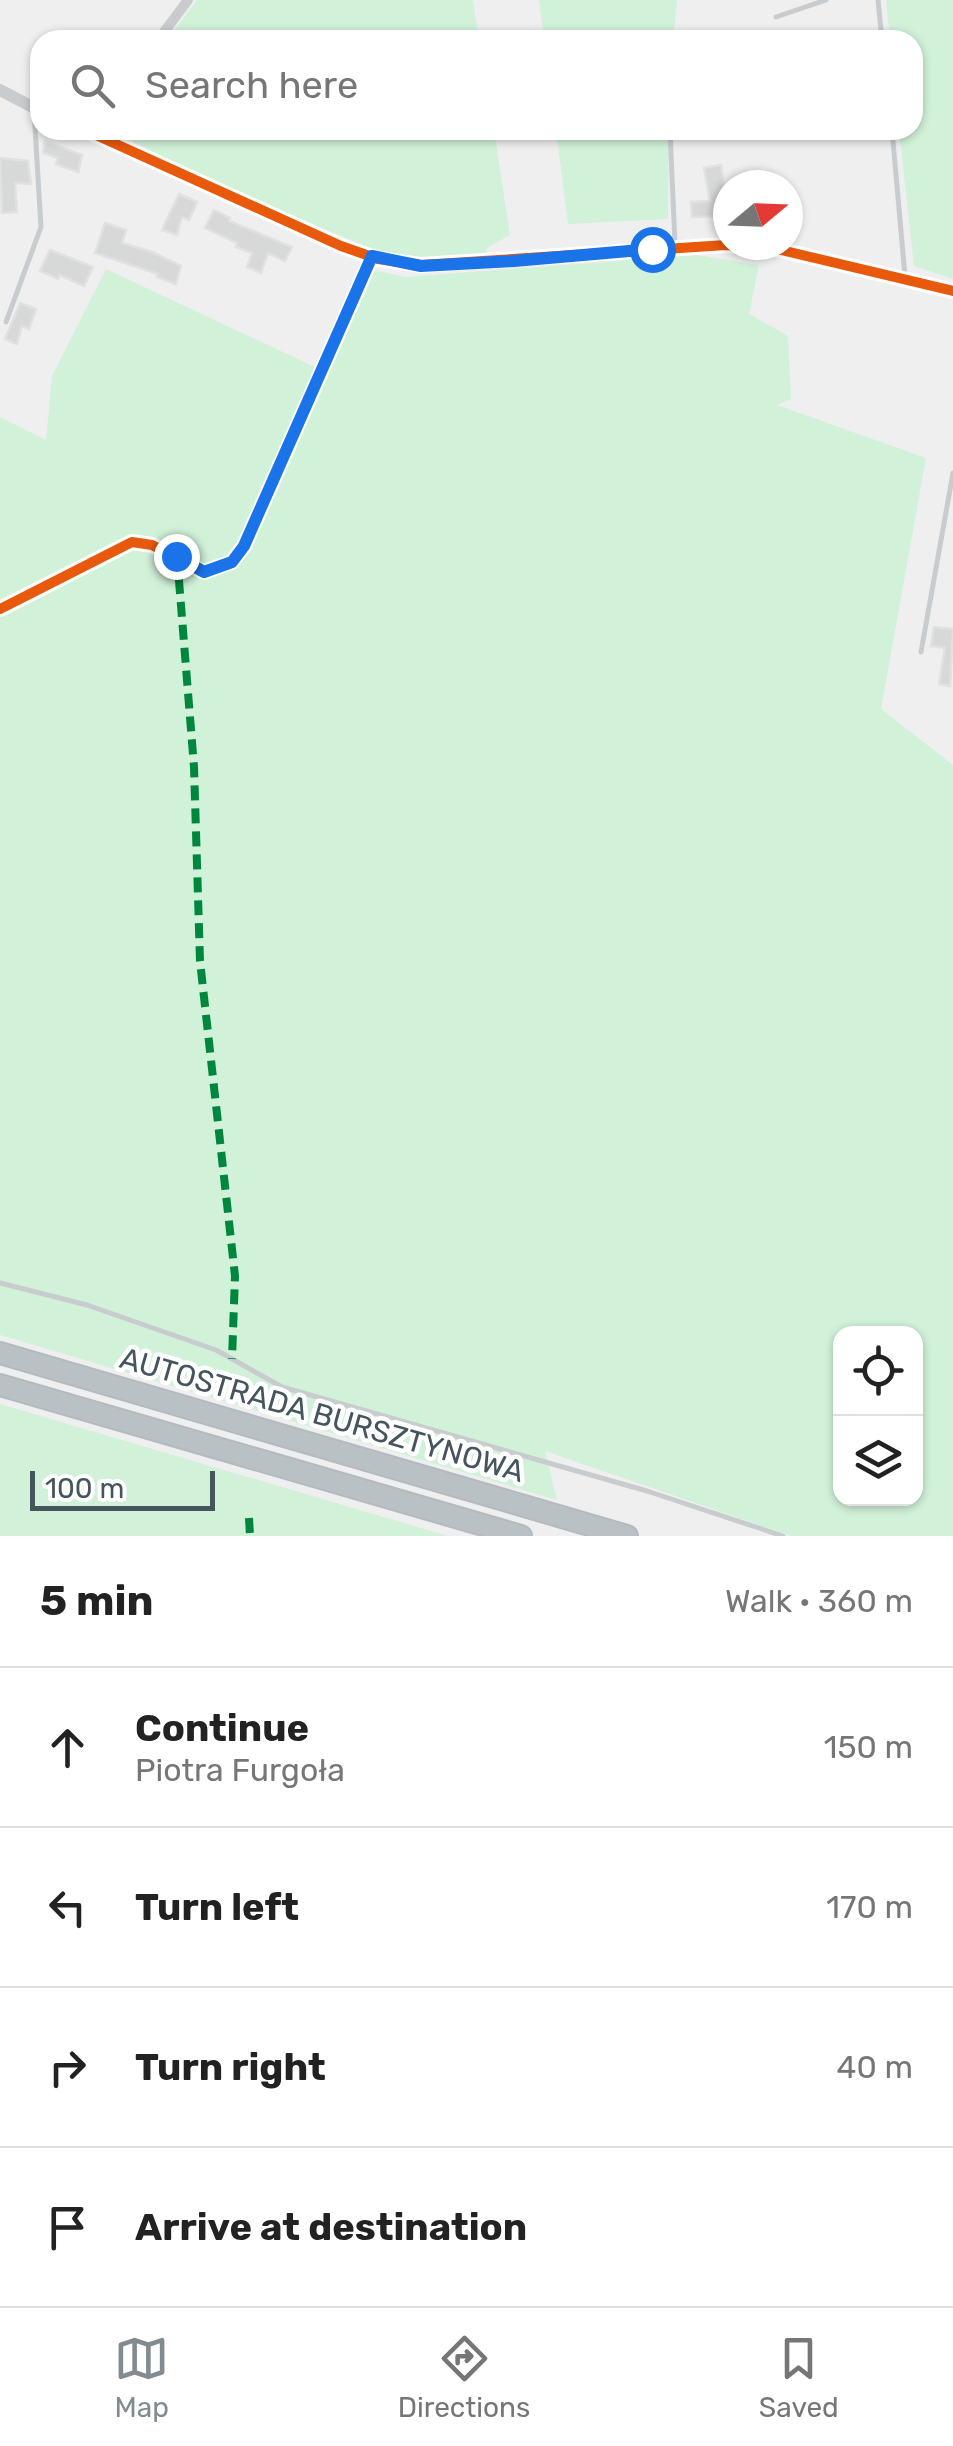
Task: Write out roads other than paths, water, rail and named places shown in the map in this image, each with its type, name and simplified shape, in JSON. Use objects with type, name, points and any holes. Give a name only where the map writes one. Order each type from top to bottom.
[{"type":"highway","name":"AUTOSTRADA BURSZTYNOWA","points":[[0,1353],[627,1536]]},
{"type":"highway","name":"AUTOSTRADA BURSZTYNOWA","points":[[0,1385],[521,1536]]},
{"type":"street","points":[[166,30],[188,0]]},
{"type":"street","points":[[0,90],[30,105]]},
{"type":"street","points":[[112,140],[341,246],[421,266],[726,245],[781,250],[953,292]]},
{"type":"street","points":[[0,610],[132,542],[152,545],[204,572],[232,562],[244,546],[372,256]]},
{"type":"lane","points":[[776,17],[826,0]]},
{"type":"lane","points":[[878,0],[881,30]]},
{"type":"lane","points":[[6,322],[40,227],[38,140]]},
{"type":"lane","points":[[670,140],[675,248]]},
{"type":"lane","points":[[893,140],[905,280]]},
{"type":"lane","points":[[921,652],[953,473]]},
{"type":"lane","points":[[0,1282],[87,1305],[216,1350],[282,1387],[647,1491],[784,1536]]}]
